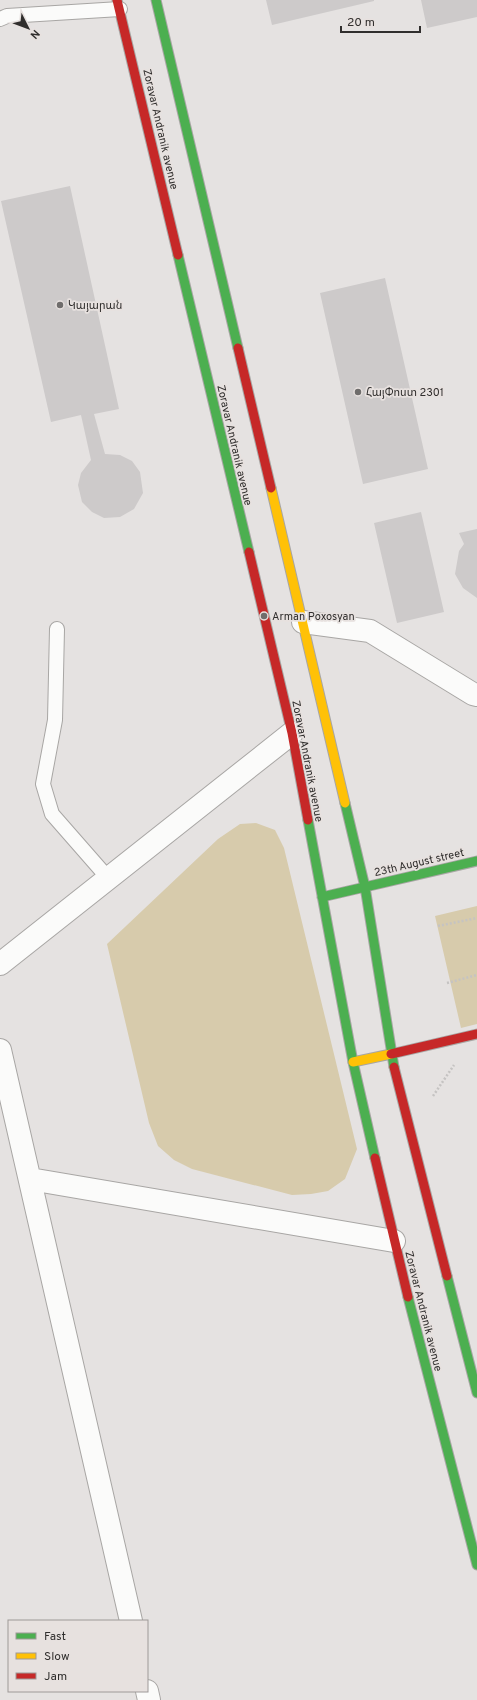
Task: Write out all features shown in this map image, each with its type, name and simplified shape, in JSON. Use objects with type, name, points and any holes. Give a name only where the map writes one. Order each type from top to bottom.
[{"type":"main road","points":[[156,0],[366,887],[391,1054],[477,1393]]},
{"type":"main road","name":"Zoravar Andranik avenue","points":[[118,4],[292,734],[353,1062],[394,1241],[477,1565]]},
{"type":"main road","name":"23th August street","points":[[366,887],[477,861]]},
{"type":"main road","points":[[322,897],[366,887]]},
{"type":"main road","points":[[353,1062],[477,1034]]},
{"type":"street","points":[[303,622],[370,631],[477,695]]},
{"type":"street","points":[[0,964],[292,734]]},
{"type":"street","points":[[0,1050],[131,1620]]},
{"type":"street","points":[[30,1178],[394,1241]]},
{"type":"lane","points":[[2,15],[118,4]]},
{"type":"lane","points":[[57,629],[55,720],[43,784],[52,814],[108,878]]},
{"type":"path","points":[[438,926],[477,918]]},
{"type":"path","points":[[448,983],[477,975]]},
{"type":"path","points":[[433,1096],[457,1062]]},
{"type":"shaded area","points":[[256,823],[275,830],[284,848],[357,1149],[345,1179],[328,1191],[311,1194],[292,1195],[192,1169],[174,1160],[158,1146],[149,1123],[107,944],[218,839],[240,824]]},
{"type":"shaded area","points":[[477,906],[477,1024],[461,1028],[435,916]]},
{"type":"building","points":[[266,0],[374,0],[374,1],[272,25]]},
{"type":"building","points":[[421,0],[477,0],[477,17],[427,28]]},
{"type":"building","name":"Կայարան","points":[[70,186],[119,409],[94,414],[105,454],[120,455],[132,461],[140,472],[143,493],[134,509],[120,517],[104,518],[92,512],[82,502],[78,485],[81,473],[91,460],[81,415],[51,422],[1,201]]},
{"type":"building","points":[[385,278],[428,469],[363,484],[320,293]]},
{"type":"building","points":[[421,512],[444,612],[397,623],[374,523]]},
{"type":"building","points":[[477,529],[477,598],[463,588],[455,574],[459,551],[464,544],[459,533]]},
{"type":"traffic: fast","points":[[156,0],[238,348]]},
{"type":"traffic: fast","points":[[178,255],[249,552]]},
{"type":"traffic: fast","points":[[345,803],[365,887],[394,1067]]},
{"type":"traffic: fast","points":[[308,820],[353,1062],[375,1158]]},
{"type":"traffic: fast","points":[[365,887],[477,861]]},
{"type":"traffic: fast","points":[[322,897],[365,887]]},
{"type":"traffic: fast","points":[[447,1276],[477,1393]]},
{"type":"traffic: fast","points":[[408,1297],[477,1565]]},
{"type":"traffic: slow","points":[[271,488],[345,803]]},
{"type":"traffic: slow","points":[[353,1062],[391,1054]]},
{"type":"traffic: jam","points":[[117,0],[178,255]]},
{"type":"traffic: jam","points":[[238,348],[271,488]]},
{"type":"traffic: jam","points":[[249,552],[292,733],[308,820]]},
{"type":"traffic: jam","points":[[391,1054],[477,1034]]},
{"type":"traffic: jam","points":[[394,1067],[447,1276]]},
{"type":"traffic: jam","points":[[375,1158],[408,1297]]},
{"type":"place","name":"Կայարան","points":[[60,305]]},
{"type":"place","name":"ՀայՓոստ 2301","points":[[358,392]]},
{"type":"place","name":"Arman Poxosyan","points":[[264,616]]}]
